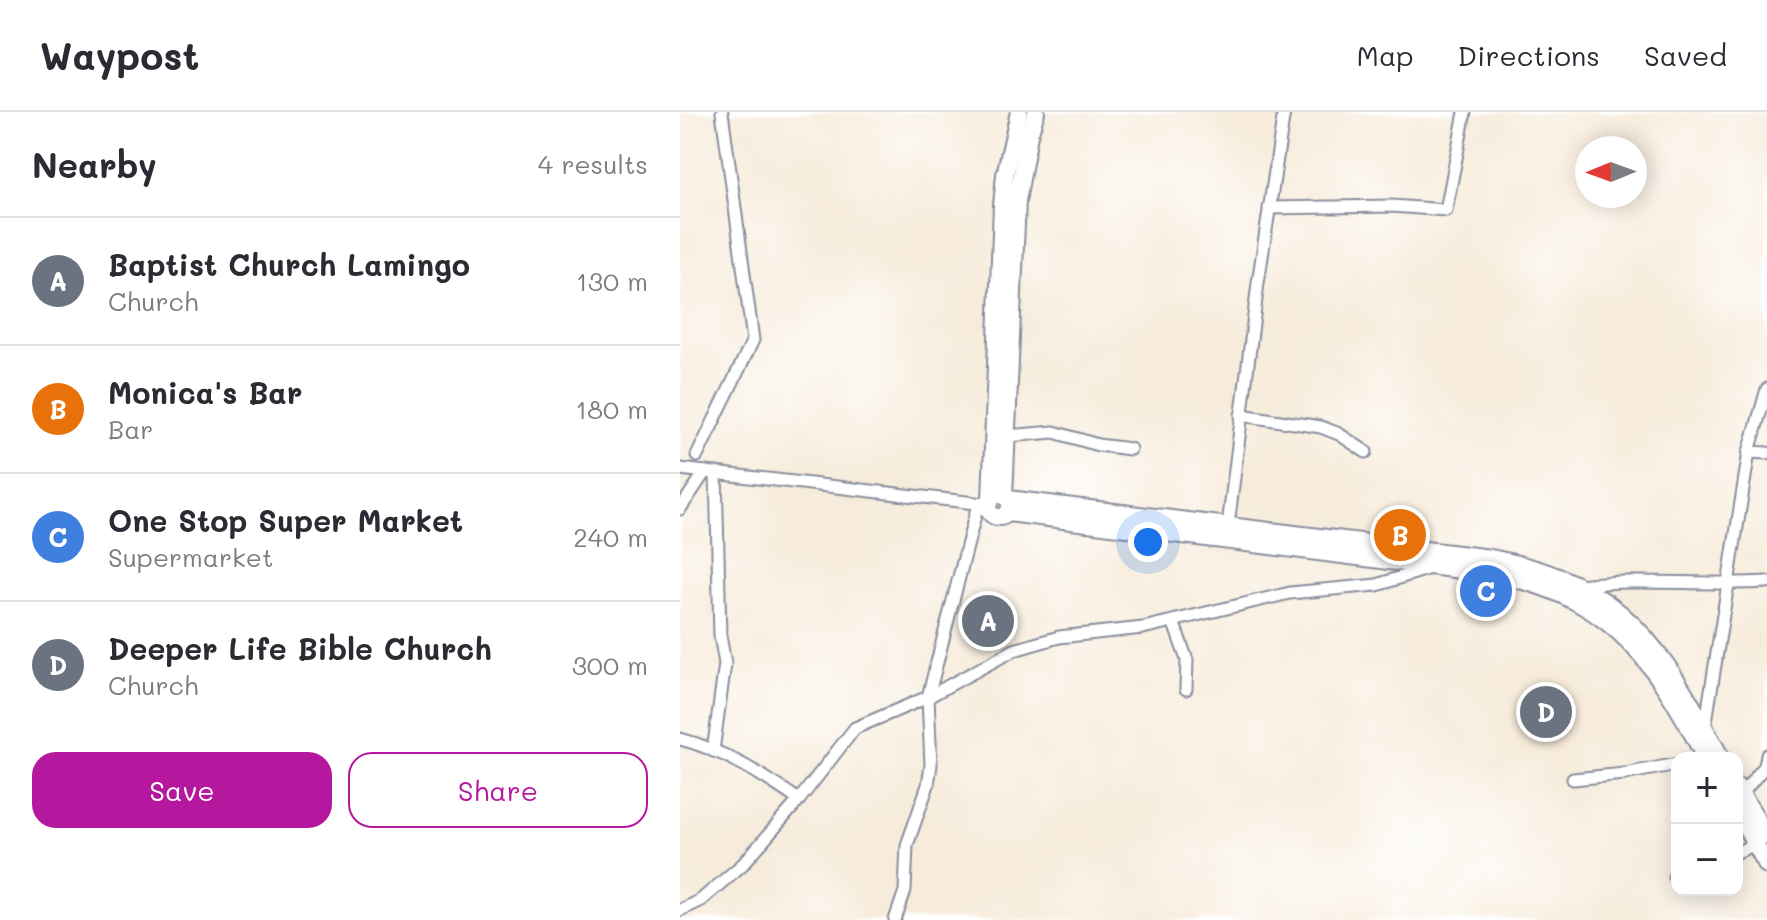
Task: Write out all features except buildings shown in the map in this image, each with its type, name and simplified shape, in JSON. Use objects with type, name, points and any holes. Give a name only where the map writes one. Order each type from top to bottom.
[{"type":"main road","points":[[996,503],[1002,205],[1005,175],[1019,112]]},
{"type":"main road","points":[[996,503],[1007,436],[1017,201],[1036,112]]},
{"type":"main road","points":[[996,503],[1228,526],[1491,558],[1534,568],[1578,585],[1644,633],[1670,667],[1718,752]]},
{"type":"main road","points":[[996,503],[1485,573],[1548,588],[1600,616],[1636,648],[1680,708],[1702,752]]},
{"type":"main road","points":[[1743,804],[1762,840],[1767,865]]},
{"type":"main road","points":[[1743,819],[1762,840]]},
{"type":"street","points":[[697,456],[753,340],[722,112]]},
{"type":"street","points":[[1228,526],[1284,112]]},
{"type":"street","points":[[1269,208],[1392,206],[1446,210],[1465,112]]},
{"type":"street","points":[[1705,729],[1749,452],[1767,389]]},
{"type":"street","points":[[1241,415],[1321,427],[1339,434],[1366,452]]},
{"type":"street","points":[[1007,436],[1054,432],[1098,445],[1130,449]]},
{"type":"street","points":[[1749,452],[1767,453]]},
{"type":"street","points":[[680,469],[996,503],[928,697],[931,765],[928,785],[907,845],[905,891],[895,920]]},
{"type":"street","points":[[680,509],[710,472]]},
{"type":"street","points":[[710,472],[720,635],[725,664],[713,751]]},
{"type":"street","points":[[680,910],[701,900],[743,864],[799,800],[855,728],[928,697],[978,668],[1029,644],[1059,637],[1143,628],[1290,593],[1377,585],[1430,567]]},
{"type":"street","points":[[1578,585],[1614,581],[1767,582]]},
{"type":"street","points":[[1173,621],[1187,660],[1186,689]]},
{"type":"street","points":[[680,739],[757,771],[799,800]]},
{"type":"street","points":[[1743,789],[1765,766],[1767,755]]},
{"type":"street","points":[[1573,779],[1671,765]]},
{"type":"street","points":[[1743,849],[1762,840]]},
{"type":"place","name":"Monica's Bar","points":[[1400,535]]},
{"type":"place","name":"One Stop Super Market","points":[[1486,591]]},
{"type":"place","name":"Baptist Church Lamingo","points":[[988,621]]},
{"type":"place","name":"Deeper Life Bible Church","points":[[1546,712]]}]
